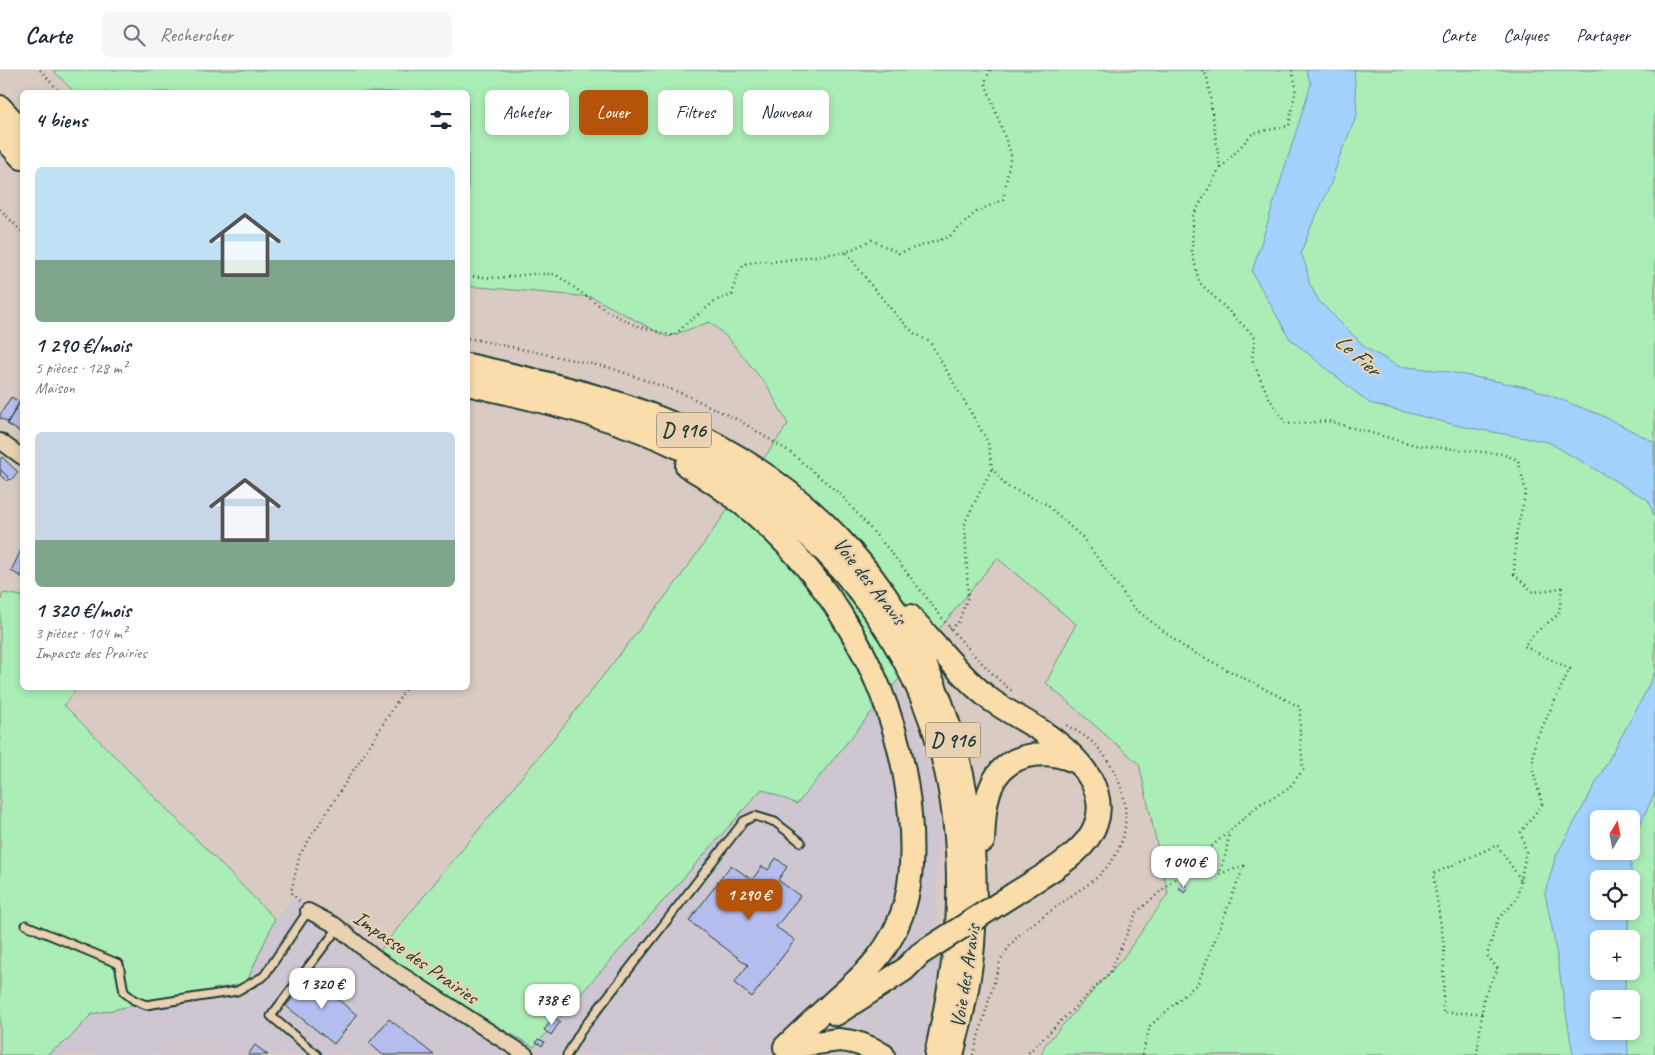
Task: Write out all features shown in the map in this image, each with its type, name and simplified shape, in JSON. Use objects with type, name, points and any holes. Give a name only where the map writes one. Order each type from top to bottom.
[{"type":"highway","points":[[0,107],[20,129]]},
{"type":"highway","points":[[0,134],[20,156]]},
{"type":"highway","name":"Voie des Aravis","points":[[470,364],[608,400],[670,423],[717,445],[751,465],[813,512],[863,566],[890,601],[933,680],[959,758],[971,819],[974,853],[975,919],[973,947],[967,990],[952,1055]]},
{"type":"highway","name":"Voie des Aravis","points":[[470,384],[616,422],[678,447],[719,468],[758,493],[806,533],[843,571],[885,627],[902,657],[933,725],[943,758],[954,822],[958,908],[950,974],[936,1055]]},
{"type":"highway","points":[[588,414],[692,469],[736,500],[783,542],[811,573],[834,603],[858,642],[878,685],[895,735],[906,781],[911,828],[910,868],[903,911],[892,936],[879,957],[858,980],[779,1051]]},
{"type":"highway","points":[[779,1051],[904,970],[920,954],[1073,854],[1088,840],[1098,812],[1098,799],[1091,779],[1069,753],[1043,733],[1004,709],[971,682],[863,566]]},
{"type":"highway","points":[[975,919],[986,811],[989,793],[995,779],[1008,764],[1031,755],[1056,755],[1079,764]]},
{"type":"highway","points":[[879,957],[900,958],[920,954]]},
{"type":"highway","points":[[779,1051],[847,1040],[864,1045],[883,1055]]},
{"type":"street","points":[[0,441],[20,455]]},
{"type":"street","name":"Impasse des Prairies","points":[[308,911],[338,928],[374,956],[525,1055]]},
{"type":"lane","points":[[566,1055],[580,1031],[744,821],[755,816],[774,822],[801,842]]},
{"type":"lane","points":[[26,925],[119,964],[124,992],[134,1000],[146,1005],[237,991],[264,976],[308,911]]},
{"type":"lane","points":[[317,1055],[271,1016],[338,928]]},
{"type":"path","points":[[40,70],[58,90]]},
{"type":"path","points":[[470,276],[496,278],[555,274],[607,311],[634,325],[674,336],[687,323],[717,300],[732,296],[736,278],[744,264],[760,260],[771,262],[846,252],[872,240],[899,253],[949,237],[977,211],[1002,200],[1011,154],[985,82],[990,70]]},
{"type":"path","points":[[1202,70],[1207,76],[1219,170]]},
{"type":"path","points":[[1292,70],[1296,87],[1289,126],[1253,133],[1219,170],[1193,216],[1192,251],[1199,282],[1255,337],[1252,359],[1268,396],[1286,424],[1328,421],[1415,445],[1502,454],[1518,460],[1526,492],[1516,534],[1514,574],[1533,592],[1562,588],[1559,614],[1535,633],[1524,646],[1570,669],[1535,742],[1532,767],[1542,804],[1521,832],[1526,852],[1517,899],[1498,918],[1487,955],[1498,969],[1484,996],[1477,1055]]},
{"type":"path","points":[[0,209],[20,230]]},
{"type":"path","points":[[846,252],[870,284],[898,316],[914,333],[930,342],[988,442],[992,468],[1006,486],[1046,504],[1082,537],[1134,608],[1185,648],[1300,707],[1303,770],[1288,790],[1260,804],[1136,913],[1110,973],[1026,1055]]},
{"type":"path","points":[[950,628],[958,623],[968,597],[965,522],[992,468]]},
{"type":"path","points":[[308,911],[291,892],[300,854],[405,690]]},
{"type":"path","points":[[1142,1055],[1150,1026],[1198,983],[1228,909],[1244,866],[1219,874],[1226,853],[1229,832]]},
{"type":"path","points":[[1482,1013],[1443,1013],[1444,946],[1433,874],[1497,845],[1521,880]]},
{"type":"shaded area","points":[[897,681],[914,721],[930,771],[940,829],[936,886],[939,964],[928,1011],[926,1055],[46,1055],[68,1040],[92,1014],[246,983],[275,919],[292,898],[534,1047],[762,788],[797,804]]},
{"type":"green space","points":[[53,70],[1655,70],[1655,1055],[1041,1055],[1045,1045],[1123,958],[1168,894],[1139,764],[1046,683],[1076,624],[997,558],[797,804],[762,789],[534,1047],[374,957],[558,733],[679,579],[788,424],[768,387],[728,338],[710,322],[667,337],[592,297],[470,286],[470,90],[72,90]]},
{"type":"green space","points":[[3,593],[20,596],[20,690],[75,690],[64,705],[275,919],[246,983],[92,1014],[68,1040],[46,1055],[0,1055],[0,603]]},
{"type":"water","name":"Le Fier","points":[[1306,70],[1354,70],[1357,115],[1340,155],[1330,186],[1301,253],[1309,283],[1319,301],[1366,348],[1398,366],[1444,371],[1531,388],[1603,416],[1654,442],[1655,518],[1648,500],[1548,442],[1460,426],[1369,403],[1290,339],[1252,272],[1311,84]]},
{"type":"water","points":[[1655,672],[1655,792],[1640,825],[1640,810],[1590,810],[1590,860],[1631,860],[1631,870],[1590,870],[1590,920],[1629,920],[1628,930],[1590,930],[1590,980],[1625,980],[1625,990],[1590,990],[1590,1040],[1627,1040],[1628,1055],[1573,1055],[1545,893],[1556,856]]},
{"type":"building","points":[[11,397],[20,402],[8,422],[0,418],[0,415]]},
{"type":"building","points":[[20,401],[20,432],[7,424]]},
{"type":"building","points":[[2,457],[18,472],[11,480],[0,469],[0,459]]},
{"type":"building","points":[[1,470],[10,479],[7,481],[0,475]]},
{"type":"building","points":[[20,552],[20,576],[11,571]]},
{"type":"building","points":[[776,858],[787,867],[778,880],[800,896],[776,927],[795,940],[752,997],[734,983],[748,965],[689,921],[731,865],[752,880],[762,866],[768,870]]},
{"type":"building","points":[[1184,883],[1188,888],[1184,893],[1179,888]]},
{"type":"building","points":[[310,977],[357,1015],[334,1044],[286,1006]]},
{"type":"building","points":[[554,1017],[560,1022],[551,1035],[544,1030]]},
{"type":"building","points":[[389,1019],[434,1055],[383,1055],[369,1043]]},
{"type":"building","points":[[538,1039],[545,1042],[542,1046],[536,1042]]},
{"type":"building","points":[[255,1045],[268,1055],[248,1055]]}]
